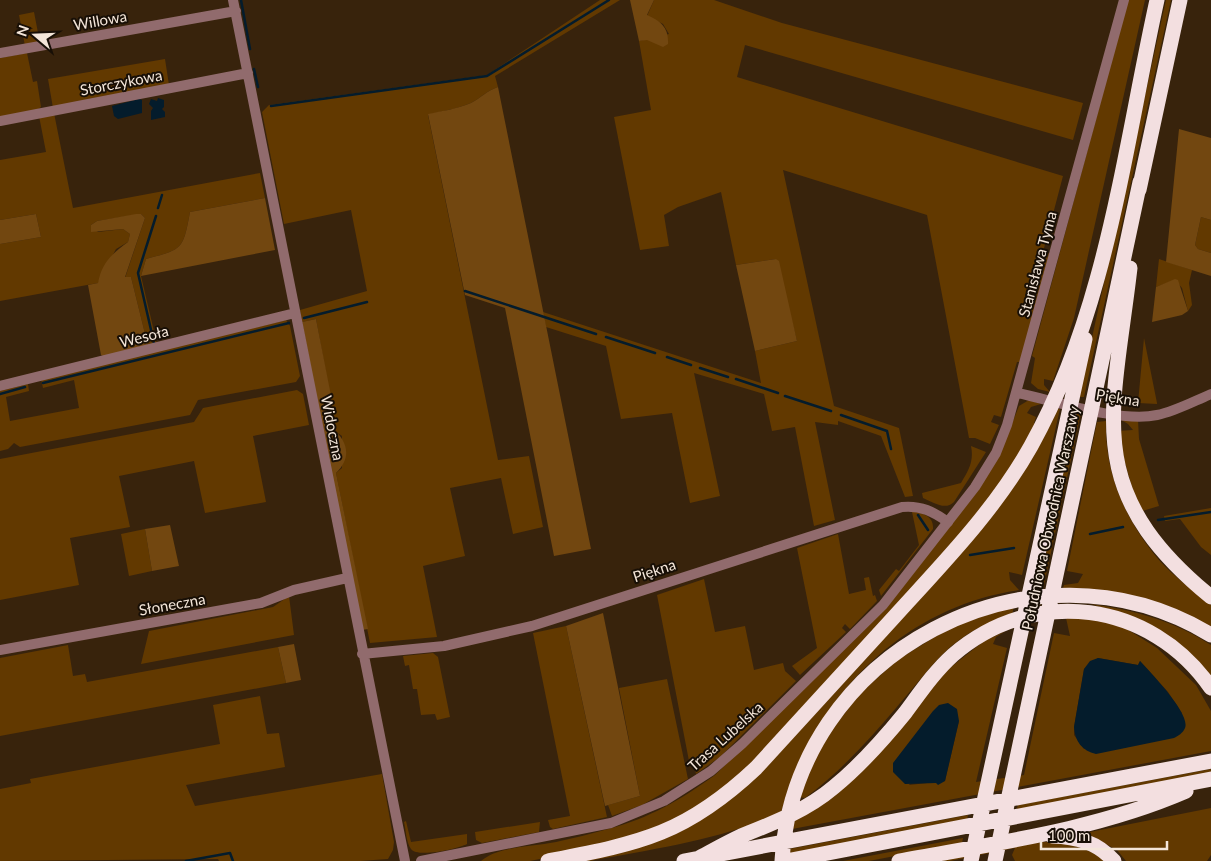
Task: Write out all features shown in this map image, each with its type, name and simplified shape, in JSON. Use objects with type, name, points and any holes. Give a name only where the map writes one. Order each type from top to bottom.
[{"type":"highway","points":[[548,861],[606,850],[655,836],[682,825],[729,793],[756,768],[817,702],[983,517],[1021,462],[1049,408],[1072,352],[1102,264],[1157,0]]},
{"type":"highway","points":[[1180,0],[1140,182],[1112,419],[1117,464],[1133,509],[1162,552],[1211,596]]},
{"type":"highway","name":"Południowa Obwodnica Warszawy","points":[[996,858],[1140,182]]},
{"type":"highway","name":"Południowa Obwodnica Warszawy","points":[[972,859],[1102,264]]},
{"type":"highway","points":[[782,861],[791,805],[818,740],[853,690],[898,649],[946,622],[974,611],[1014,600],[1068,595],[1112,599],[1141,605],[1170,615],[1211,635]]},
{"type":"highway","points":[[691,860],[797,812],[832,789],[872,753],[937,672],[953,655],[979,636],[1021,617],[1066,611],[1102,614],[1126,621],[1147,630],[1180,652],[1211,688]]},
{"type":"highway","points":[[691,860],[1211,761]]},
{"type":"highway","points":[[786,861],[1211,780]]},
{"type":"highway","points":[[900,861],[1026,838],[1111,819],[1152,806],[1211,780]]},
{"type":"highway","points":[[1026,838],[1069,837],[1085,840],[1098,847],[1114,861]]},
{"type":"street","name":"Widoczna","points":[[233,0],[362,654],[405,861]]},
{"type":"street","name":"Stanisława Tyma","points":[[948,522],[976,487],[996,453],[1018,393],[1124,0]]},
{"type":"street","name":"Willowa","points":[[0,53],[236,11]]},
{"type":"street","name":"Storczykowa","points":[[0,120],[248,73]]},
{"type":"street","name":"Wesoła","points":[[0,386],[295,314]]},
{"type":"street","name":"Piękna","points":[[1018,393],[1136,417],[1159,415],[1211,394]]},
{"type":"street","name":"Piękna","points":[[362,654],[444,646],[532,626],[902,507],[929,510],[948,522]]},
{"type":"street","name":"Trasa Lubelska","points":[[421,861],[594,828],[650,808],[694,784],[737,748],[867,622],[948,522]]},
{"type":"street","name":"Słoneczna","points":[[0,650],[261,603],[294,590],[347,578]]},
{"type":"shaded area","points":[[600,0],[620,0],[495,76],[498,87],[471,103],[428,115],[498,460],[529,456],[543,527],[513,534],[501,478],[450,488],[465,556],[423,566],[437,637],[370,643],[336,473],[342,468],[342,436],[332,429],[327,407],[332,406],[316,319],[302,322],[300,310],[367,291],[351,210],[284,224],[262,112],[269,105],[487,75]]},
{"type":"shaded area","points":[[630,0],[654,0],[647,15],[663,26],[667,34],[668,44],[663,47],[647,40],[639,41]]},
{"type":"shaded area","points":[[654,0],[714,0],[782,23],[1083,103],[1073,140],[745,45],[737,77],[1063,176],[1043,252],[1051,254],[1021,362],[1017,362],[1001,417],[994,415],[991,422],[999,425],[990,444],[975,438],[969,438],[927,215],[783,170],[834,406],[899,428],[913,496],[905,497],[881,436],[838,421],[838,425],[815,422],[835,520],[814,526],[795,427],[772,431],[764,394],[694,373],[720,496],[690,503],[672,413],[621,419],[606,346],[546,327],[543,312],[761,383],[755,351],[797,341],[776,259],[736,265],[721,192],[678,207],[664,215],[669,246],[640,250],[614,117],[651,110],[639,41],[669,34],[663,24],[647,16]]},
{"type":"shaded area","points":[[1128,0],[1145,0],[1074,318],[1053,381],[1044,379],[1044,385],[1050,392],[1038,389],[1031,383],[1035,358],[1032,356]]},
{"type":"shaded area","points":[[1166,0],[1171,0],[1084,397],[1079,397]]},
{"type":"shaded area","points":[[34,12],[39,38],[45,42],[25,46],[19,15]]},
{"type":"shaded area","points":[[27,53],[33,82],[37,81],[41,107],[37,110],[0,118],[0,58]]},
{"type":"shaded area","points":[[165,59],[169,85],[53,108],[48,79]]},
{"type":"shaded area","points":[[498,87],[591,549],[554,556],[505,308],[465,295],[428,114],[466,105]]},
{"type":"shaded area","points":[[54,113],[73,208],[260,173],[265,198],[190,212],[183,241],[179,246],[168,253],[146,259],[141,276],[157,344],[148,346],[131,277],[125,278],[145,218],[141,214],[97,221],[91,225],[98,232],[123,229],[130,234],[128,242],[116,249],[98,283],[0,301],[0,244],[41,237],[36,214],[0,220],[0,160],[46,152],[39,116]]},
{"type":"shaded area","points":[[1179,129],[1211,138],[1211,220],[1201,217],[1195,245],[1198,249],[1211,253],[1211,276],[1166,262]]},
{"type":"shaded area","points":[[265,198],[275,250],[141,276],[146,259],[168,253],[183,241],[190,212]]},
{"type":"shaded area","points":[[36,214],[41,237],[0,244],[0,220]]},
{"type":"shaded area","points":[[141,214],[145,218],[125,277],[131,277],[148,346],[105,357],[101,355],[88,285],[98,283],[105,264],[128,242],[130,234],[123,229],[91,232],[91,225],[97,221]]},
{"type":"shaded area","points":[[1201,217],[1211,220],[1211,253],[1198,249],[1195,245]]},
{"type":"shaded area","points":[[776,259],[779,261],[797,341],[755,351],[736,265]]},
{"type":"shaded area","points":[[1159,259],[1192,270],[1189,283],[1192,305],[1188,311],[1182,288],[1175,280],[1156,287]]},
{"type":"shaded area","points":[[1175,279],[1178,280],[1188,311],[1182,315],[1152,322],[1156,287]]},
{"type":"shaded area","points":[[316,319],[333,406],[327,408],[332,428],[342,438],[346,450],[344,461],[336,473],[368,629],[362,630],[302,322]]},
{"type":"shaded area","points":[[286,320],[290,326],[300,376],[296,382],[198,400],[190,415],[20,447],[14,443],[8,449],[0,451],[0,391],[28,384],[29,391],[6,397],[10,421],[79,408],[74,380],[43,388],[41,379]]},
{"type":"shaded area","points":[[1144,338],[1157,403],[1157,404],[1138,403]]},
{"type":"shaded area","points":[[297,390],[303,394],[309,425],[253,436],[266,502],[205,513],[194,461],[119,476],[130,527],[70,538],[79,585],[0,600],[0,459],[194,422],[203,408]]},
{"type":"shaded area","points":[[1029,400],[1041,404],[1031,407],[1027,413],[1036,417],[1034,423],[1037,425],[986,507],[737,781],[685,819],[608,845],[530,861],[481,861],[497,852],[556,842],[637,820],[677,800],[715,775],[869,625],[1003,446],[1019,406]]},
{"type":"shaded area","points":[[1053,407],[1060,409],[1022,575],[1009,572],[1010,580],[1019,590],[976,600],[936,616],[900,638],[867,666],[839,697],[815,733],[795,772],[781,813],[735,830],[687,843],[590,861],[573,861],[706,815],[964,546]]},
{"type":"shaded area","points":[[1076,412],[1081,413],[1044,585],[1039,586]]},
{"type":"shaded area","points":[[1118,418],[1138,420],[1139,439],[1159,506],[1139,512],[1116,431],[1133,430],[1128,424]]},
{"type":"shaded area","points":[[1106,421],[1106,440],[1113,478],[1127,513],[1159,560],[1211,605],[1211,628],[1159,603],[1102,590],[1063,588],[1064,585],[1078,583],[1083,574],[1067,571],[1097,422]]},
{"type":"shaded area","points":[[971,446],[986,452],[954,502],[943,506],[923,498],[922,493],[961,483],[970,465],[972,456]]},
{"type":"shaded area","points":[[1211,508],[1211,555],[1201,547],[1180,519],[1165,521],[1164,516]]},
{"type":"shaded area","points":[[916,511],[930,519],[933,529],[881,596],[879,590],[896,569],[899,571],[919,545],[912,512]]},
{"type":"shaded area","points":[[170,525],[179,566],[152,571],[145,529]]},
{"type":"shaded area","points":[[145,529],[152,571],[129,576],[121,534]]},
{"type":"shaded area","points":[[838,534],[849,594],[866,590],[864,578],[869,577],[873,596],[875,595],[877,601],[850,629],[845,624],[842,628],[846,632],[800,675],[792,666],[817,648],[797,548]]},
{"type":"shaded area","points":[[704,579],[715,632],[745,626],[754,670],[783,663],[785,671],[796,681],[720,757],[696,774],[693,760],[689,761],[657,595]]},
{"type":"shaded area","points":[[289,596],[294,635],[141,664],[149,631],[273,607]]},
{"type":"shaded area","points":[[1091,604],[1138,613],[1168,623],[1211,645],[1211,678],[1185,651],[1158,631],[1127,616]]},
{"type":"shaded area","points":[[1014,606],[1012,615],[973,631],[946,651],[842,767],[805,798],[798,797],[824,740],[861,692],[899,659],[951,627]]},
{"type":"shaded area","points":[[603,613],[640,796],[605,806],[566,626]]},
{"type":"shaded area","points":[[1086,617],[1122,626],[1157,648],[1196,685],[1211,711],[1211,751],[792,829],[794,819],[947,670],[984,641],[1006,631],[996,637],[993,644],[1007,648],[976,782],[1024,775],[1054,633],[1070,636],[1066,618]],"holes":[[[1098,658],[1138,665],[1140,661],[1168,692],[1182,713],[1084,749],[1074,735],[1074,727],[1084,669]],[[959,721],[945,781],[909,785]]]},
{"type":"shaded area","points":[[566,626],[607,817],[553,829],[550,827],[548,820],[570,816],[533,633]]},
{"type":"shaded area","points":[[294,644],[301,680],[286,683],[278,647]]},
{"type":"shaded area","points":[[68,645],[73,676],[85,674],[87,682],[278,647],[286,683],[0,736],[0,658]]},
{"type":"shaded area","points":[[433,653],[438,657],[450,717],[437,720],[435,714],[421,715],[417,689],[413,689],[409,665],[405,666],[403,656]]},
{"type":"shaded area","points":[[667,679],[688,779],[642,805],[612,816],[608,805],[640,796],[619,688]]},
{"type":"shaded area","points":[[260,696],[267,734],[279,733],[285,767],[186,785],[195,806],[382,774],[394,842],[393,850],[388,859],[360,861],[219,861],[218,859],[0,861],[0,789],[31,783],[30,779],[220,744],[213,705]]},
{"type":"shaded area","points":[[1211,769],[1211,774],[1016,811],[1018,805]]},
{"type":"shaded area","points":[[1211,808],[1211,855],[1207,861],[1126,861],[1117,850],[1085,833]]},
{"type":"shaded area","points":[[968,815],[967,820],[788,854],[789,849]]},
{"type":"shaded area","points":[[406,821],[411,842],[467,834],[467,844],[438,852],[415,852],[408,843],[404,822]]},
{"type":"shaded area","points":[[540,822],[539,832],[482,843],[476,840],[475,832]]},
{"type":"shaded area","points":[[963,838],[962,843],[869,861],[843,861]]},
{"type":"shaded area","points":[[1041,842],[1059,843],[1083,848],[1106,861],[1015,861],[1012,855],[1015,848],[950,861],[931,861]]},
{"type":"water","points":[[158,98],[164,100],[164,107],[162,109],[165,112],[165,117],[151,120],[153,108],[149,104],[151,99],[157,101]]},
{"type":"water","points":[[139,99],[142,100],[142,113],[118,119],[114,116],[112,106]]},
{"type":"water","points":[[1098,658],[1138,665],[1140,661],[1160,683],[1182,713],[1185,722],[1183,731],[1174,738],[1096,754],[1083,748],[1076,737],[1074,727],[1084,669],[1090,661]]},
{"type":"water","points":[[948,703],[957,709],[959,721],[945,781],[938,785],[936,783],[905,784],[893,772],[893,763],[933,711],[939,705]]},
{"type":"waterway","points":[[241,0],[250,49]]},
{"type":"waterway","points":[[271,106],[487,76],[609,0]]},
{"type":"waterway","points":[[254,69],[258,87]]},
{"type":"waterway","points":[[158,208],[162,195]]},
{"type":"waterway","points":[[154,343],[138,273],[156,216]]},
{"type":"waterway","points":[[465,291],[596,334]]},
{"type":"waterway","points":[[304,318],[367,302]]},
{"type":"waterway","points":[[43,383],[289,323]]},
{"type":"waterway","points":[[606,337],[655,353]]},
{"type":"waterway","points":[[667,357],[691,365]]},
{"type":"waterway","points":[[700,368],[728,377]]},
{"type":"waterway","points":[[736,379],[778,393]]},
{"type":"waterway","points":[[0,394],[25,387]]},
{"type":"waterway","points":[[785,396],[831,411]]},
{"type":"waterway","points":[[841,415],[887,431],[891,449]]},
{"type":"waterway","points":[[1158,520],[1211,512]]},
{"type":"waterway","points":[[918,515],[928,530]]},
{"type":"waterway","points":[[1090,534],[1123,527]]},
{"type":"waterway","points":[[970,555],[1014,548]]},
{"type":"waterway","points":[[186,861],[230,853],[233,861]]}]
